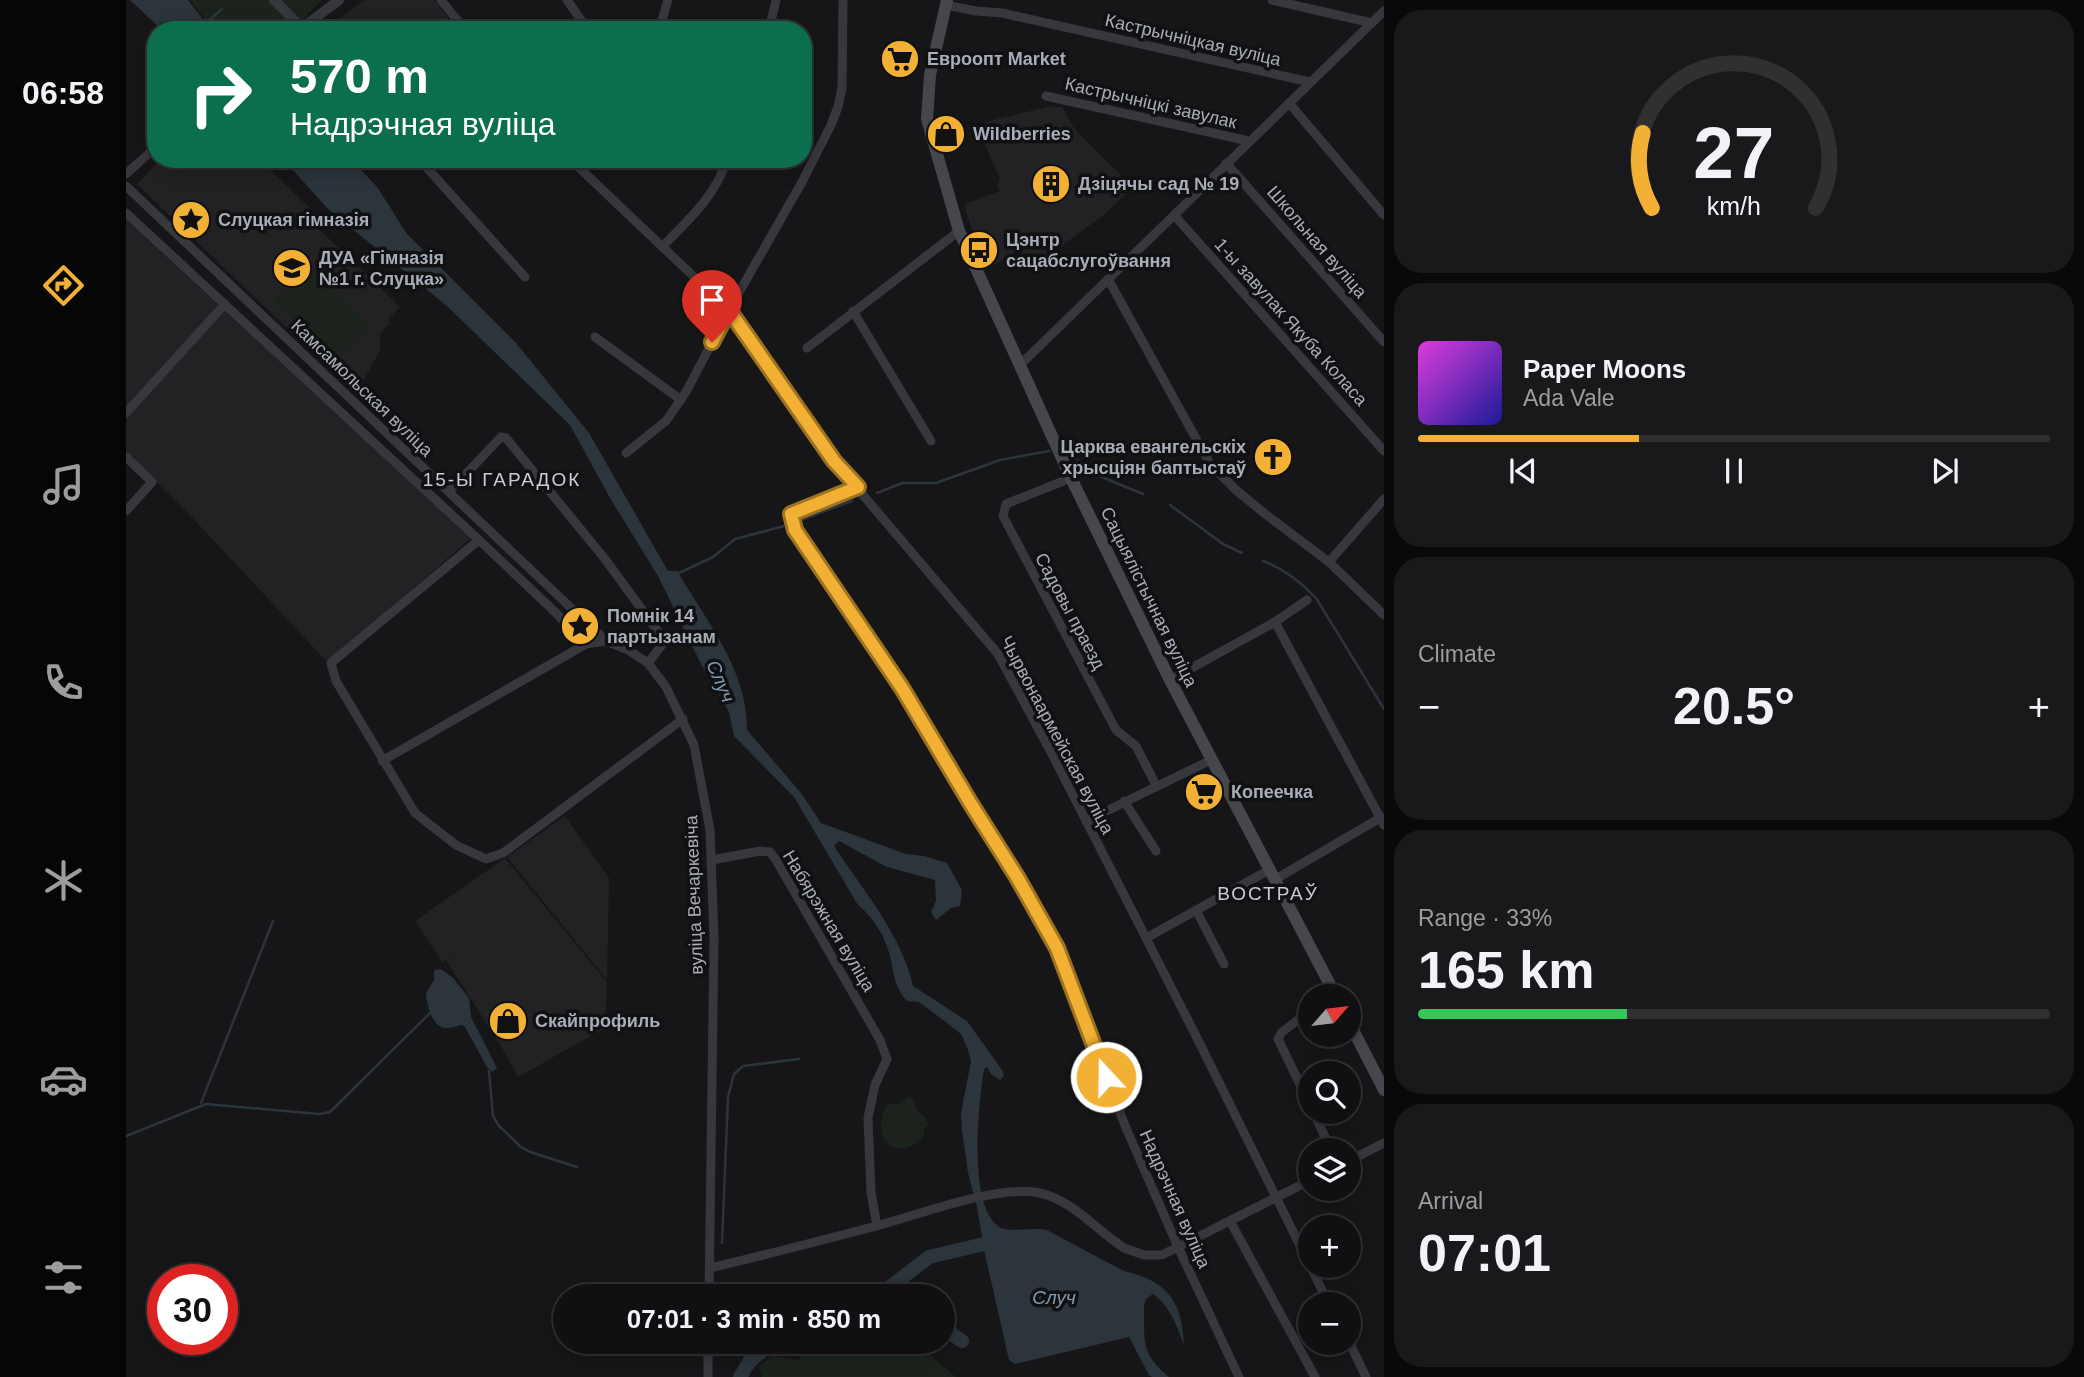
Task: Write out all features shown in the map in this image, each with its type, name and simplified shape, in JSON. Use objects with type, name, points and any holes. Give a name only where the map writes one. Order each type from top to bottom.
[{"type":"main road","name":"Сацыялістычная вуліца","points":[[946,3],[930,75],[927,119],[959,231],[1071,478],[1170,680],[1330,984]]},
{"type":"main road","points":[[1361,1046],[1384,1090]]},
{"type":"street","points":[[274,0],[295,21]]},
{"type":"street","points":[[313,21],[338,0]]},
{"type":"street","points":[[442,0],[458,21]]},
{"type":"street","points":[[567,0],[582,21]]},
{"type":"street","points":[[662,21],[668,0]]},
{"type":"street","points":[[771,21],[776,0]]},
{"type":"street","points":[[812,161],[838,107],[842,88],[843,0]]},
{"type":"street","points":[[1272,0],[1372,23]]},
{"type":"street","name":"Кастрычніцкая вуліца","points":[[946,3],[976,12],[1002,13],[1310,82]]},
{"type":"street","points":[[1020,365],[1384,11]]},
{"type":"street","name":"Кастрычніцкі завулак","points":[[1046,96],[1249,141]]},
{"type":"street","points":[[1289,103],[1384,215]]},
{"type":"street","points":[[126,174],[147,155]]},
{"type":"street","name":"Школьная вуліца","points":[[1226,163],[1384,342]]},
{"type":"street","points":[[427,168],[524,277]]},
{"type":"street","name":"Чырвонаармейская вуліца","points":[[579,168],[729,310],[834,461],[993,647],[1146,938],[1323,1292]]},
{"type":"street","points":[[662,247],[708,198],[722,177],[724,168]]},
{"type":"street","points":[[626,453],[666,421],[681,400],[809,168]]},
{"type":"street","name":"Камсамольская вуліца","points":[[126,186],[606,641],[628,650],[648,663]]},
{"type":"street","name":"Камсамольская вуліца","points":[[126,213],[479,540],[586,644]]},
{"type":"street","name":"1-ы завулак Якуба Коласа","points":[[1174,215],[1384,451]]},
{"type":"street","points":[[807,348],[959,231]]},
{"type":"street","points":[[1108,279],[1210,464],[1236,490],[1329,562],[1384,615]]},
{"type":"street","points":[[126,413],[225,304]]},
{"type":"street","points":[[853,311],[931,441]]},
{"type":"street","points":[[595,337],[681,400]]},
{"type":"street","points":[[449,492],[501,437],[506,438],[605,559],[665,641],[648,663]]},
{"type":"street","points":[[126,457],[152,482],[126,511]]},
{"type":"street","name":"Садовы праезд","points":[[1071,478],[1006,504],[1003,516],[1115,730],[1136,746],[1156,785]]},
{"type":"street","name":"Надрэчная вуліца","points":[[858,487],[791,514],[795,530],[902,688],[1057,948],[1126,1128],[1239,1377]]},
{"type":"street","points":[[1329,562],[1384,499]]},
{"type":"street","points":[[479,540],[331,663],[336,681],[415,813],[456,845],[486,859],[503,853],[683,719]]},
{"type":"street","points":[[1170,680],[1275,622],[1307,600]]},
{"type":"street","points":[[1146,938],[1196,910],[1383,820],[1275,622]]},
{"type":"street","points":[[383,761],[586,644],[606,641]]},
{"type":"street","name":"вуліца Вечаркевіча","points":[[648,663],[666,687],[694,745],[705,797],[712,860],[714,938],[709,1268]]},
{"type":"street","points":[[1086,821],[1211,760]]},
{"type":"street","points":[[1124,801],[1156,851]]},
{"type":"street","name":"Набярэжная вуліца","points":[[712,860],[760,851],[770,852],[880,1040],[887,1059],[875,1084],[868,1118],[871,1192],[877,1226]]},
{"type":"street","points":[[1196,910],[1224,964]]},
{"type":"street","points":[[1298,1020],[1282,1032],[1278,1039],[1298,1080]]},
{"type":"street","points":[[1361,1154],[1384,1143]]},
{"type":"street","points":[[709,1284],[709,1268],[988,1196],[1020,1192],[1053,1197],[1134,1253],[1154,1257],[1298,1186]]},
{"type":"street","points":[[1230,1221],[1315,1377]]},
{"type":"street","points":[[708,1354],[708,1377]]},
{"type":"street","points":[[1355,1355],[1366,1377]]},
{"type":"shaded area","points":[[190,0],[322,0],[301,21],[206,21]]},
{"type":"shaded area","points":[[365,0],[434,0],[450,21],[336,21]]},
{"type":"shaded area","points":[[1051,106],[1062,107],[1075,130],[1133,187],[1105,214],[1031,268],[1017,251],[989,268],[964,204],[1000,191],[997,185],[1000,179],[979,131],[985,122]]},
{"type":"shaded area","name":"ДУА «Гімназія №1 г. Слуцка»","points":[[152,168],[268,168],[318,216],[319,229],[400,307],[388,319],[390,323],[380,335],[380,350],[356,395],[137,184]]},
{"type":"shaded area","points":[[126,220],[471,538],[328,663],[188,513],[126,452]]},
{"type":"shaded area","points":[[307,266],[369,325],[336,360],[274,301]]},
{"type":"shaded area","points":[[565,816],[609,878],[607,980],[507,857]]},
{"type":"shaded area","points":[[505,858],[607,982],[605,1028],[518,1077],[446,960],[459,951],[442,962],[415,921]]},
{"type":"shaded area","points":[[908,1097],[912,1098],[918,1112],[926,1118],[929,1125],[924,1129],[924,1135],[914,1144],[896,1148],[884,1138],[882,1118],[886,1106],[894,1103],[898,1105]]},
{"type":"shaded area","points":[[801,1354],[928,1354],[956,1377],[762,1377],[759,1366],[772,1356],[799,1360]]},
{"type":"water","points":[[130,0],[188,0],[204,21],[152,21]]},
{"type":"water","name":"Случ","points":[[291,168],[359,168],[377,187],[407,234],[516,343],[589,433],[668,571],[677,571],[723,647],[741,687],[747,730],[801,793],[821,823],[906,854],[947,863],[962,890],[960,906],[951,908],[936,920],[931,912],[936,901],[935,880],[887,867],[839,841],[834,846],[891,931],[908,967],[913,986],[967,1021],[1002,1070],[1004,1076],[1000,1080],[991,1074],[987,1067],[984,1069],[980,1105],[979,1176],[982,1198],[989,1215],[1003,1229],[1047,1230],[1165,1290],[1179,1314],[1184,1345],[1168,1310],[1153,1294],[1146,1299],[1144,1305],[1144,1337],[1148,1353],[1169,1377],[1149,1375],[1129,1337],[1015,1364],[1009,1360],[968,1173],[961,1113],[971,1061],[961,1034],[919,1002],[907,1001],[903,996],[882,935],[858,905],[794,797],[734,736],[729,712],[701,664],[658,576],[610,498],[570,425],[447,306],[329,210]]},
{"type":"water","points":[[441,969],[453,978],[469,998],[471,1017],[497,1068],[492,1072],[465,1027],[462,1025],[444,1028],[433,1018],[426,993],[434,980],[434,970]]},
{"type":"waterway","points":[[208,21],[222,9]]},
{"type":"waterway","points":[[877,493],[902,483],[936,483],[1000,460],[1049,451]]},
{"type":"waterway","points":[[1072,457],[1097,475],[1143,494]]},
{"type":"waterway","points":[[798,521],[852,501]]},
{"type":"waterway","points":[[1170,505],[1223,544],[1242,553]]},
{"type":"waterway","points":[[677,574],[713,557],[735,539],[788,525]]},
{"type":"waterway","points":[[1263,561],[1291,576],[1316,598],[1384,709]]},
{"type":"waterway","points":[[201,1103],[273,921]]},
{"type":"waterway","points":[[126,1136],[206,1104],[319,1114],[330,1112],[430,1013]]},
{"type":"waterway","points":[[722,1243],[728,1097],[734,1074],[743,1066],[799,1059]]},
{"type":"waterway","points":[[489,1071],[493,1116],[499,1126],[530,1152],[577,1167]]},
{"type":"waterway","name":"Случ","points":[[894,1284],[929,1257],[984,1244],[1002,1251]]},
{"type":"waterway","points":[[955,1336],[962,1341]]},
{"type":"waterway","name":"Случ","points":[[740,1377],[749,1362],[759,1354]]},
{"type":"place","name":"Евроопт Market","points":[[900,59]]},
{"type":"place","name":"Wildberries","points":[[946,134]]},
{"type":"place","name":"Дзіцячы сад № 19","points":[[1051,184]]},
{"type":"place","name":"Слуцкая гімназія","points":[[191,220]]},
{"type":"place","name":"Цэнтр сацабслугоўвання","points":[[979,250]]},
{"type":"place","name":"ДУА «Гімназія №1 г. Слуцка»","points":[[292,268]]},
{"type":"place","name":"Царква евангельскіх хрысціян баптыстаў","points":[[1273,457]]},
{"type":"place","name":"Помнік 14 партызанам","points":[[580,626]]},
{"type":"place","name":"Копеечка","points":[[1204,792]]},
{"type":"place","name":"Скайпрофиль","points":[[508,1021]]},
{"type":"district","name":"15-Ы ГАРАДОК","points":[[502,479]]},
{"type":"district","name":"ВОСТРАЎ","points":[[1268,893]]},
{"type":"route","points":[[712,342],[729,310],[834,461],[858,487],[791,514],[795,530],[902,688],[1017,877],[1057,948],[1106,1077]]}]
